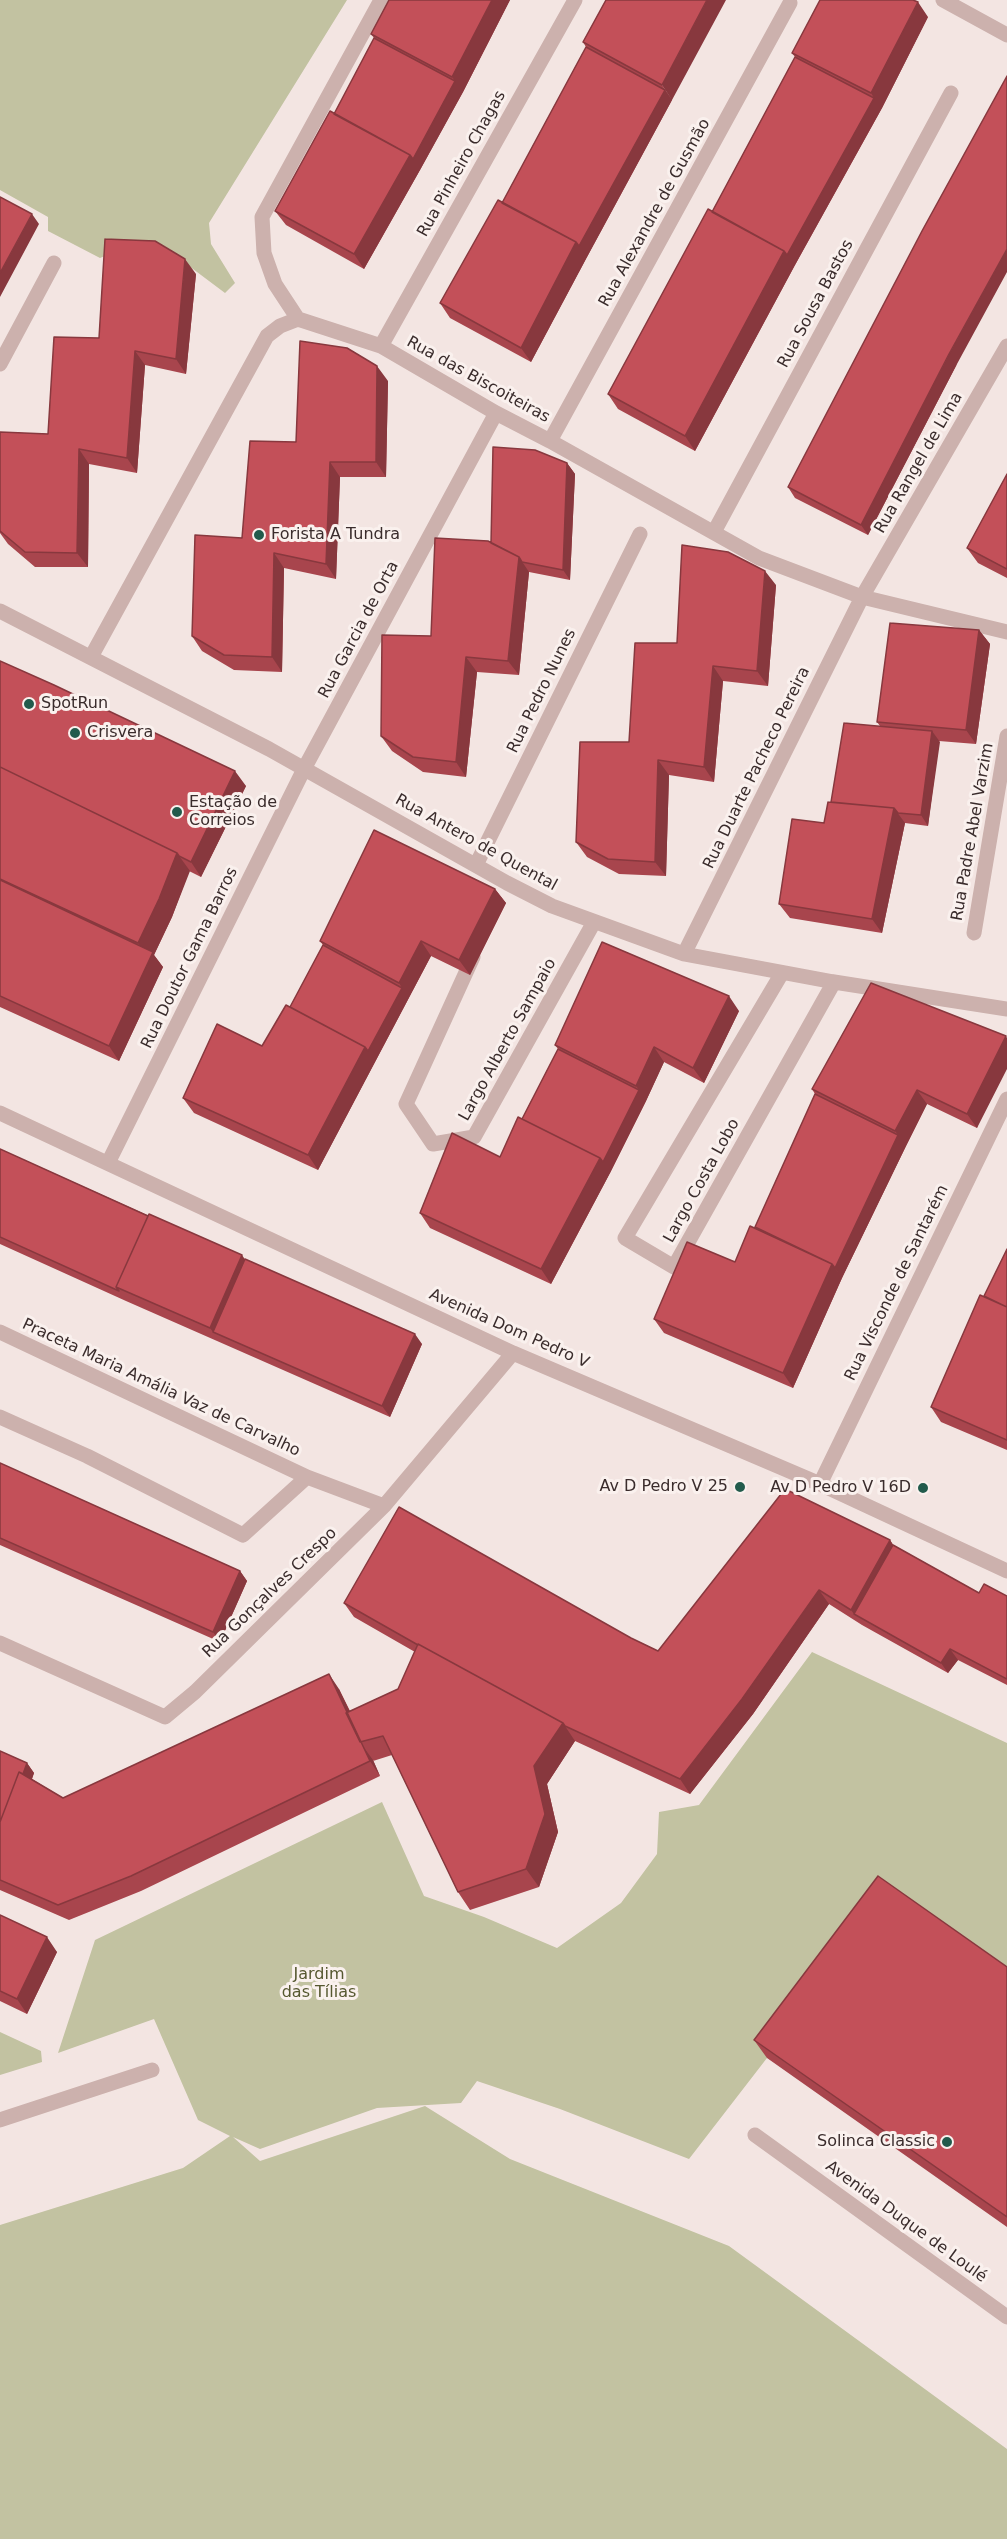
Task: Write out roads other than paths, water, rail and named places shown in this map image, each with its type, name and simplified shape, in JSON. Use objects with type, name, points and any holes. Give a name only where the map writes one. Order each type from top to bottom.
[{"type":"street","points":[[91,657],[267,336],[280,326],[298,319],[275,284],[264,253],[262,217],[381,0]]},
{"type":"street","name":"Rua Pinheiro Chagas","points":[[381,346],[575,0]]},
{"type":"street","points":[[943,0],[1007,35]]},
{"type":"street","name":"Rua Alexandre de Gusmão","points":[[550,441],[790,3]]},
{"type":"street","name":"Rua Sousa Bastos","points":[[714,532],[951,93]]},
{"type":"street","points":[[0,364],[54,264]]},
{"type":"street","name":"Rua das Biscoiteiras","points":[[298,319],[381,346],[496,413],[759,558],[862,597],[1007,632]]},
{"type":"street","name":"Rua Rangel de Lima","points":[[862,597],[1007,346]]},
{"type":"street","name":"Rua Garcia de Orta","points":[[304,769],[496,413]]},
{"type":"street","name":"Rua Pedro Nunes","points":[[476,865],[640,534]]},
{"type":"street","name":"Rua Duarte Pacheco Pereira","points":[[684,954],[862,597]]},
{"type":"street","name":"Rua Antero de Quental","points":[[0,611],[269,749],[476,865],[504,888],[684,954],[834,982],[1007,1009]]},
{"type":"street","name":"Rua Padre Abel Varzim","points":[[974,933],[1007,736]]},
{"type":"street","name":"Rua Doutor Gama Barros","points":[[108,1163],[304,769]]},
{"type":"street","name":"Largo Alberto Sampaio","points":[[478,946],[406,1104],[433,1144],[474,1137],[594,922]]},
{"type":"street","name":"Largo Costa Lobo","points":[[782,973],[625,1238],[674,1267],[834,982]]},
{"type":"street","name":"Rua Visconde de Santarém","points":[[820,1484],[1007,1099]]},
{"type":"street","name":"Avenida Dom Pedro V","points":[[0,1113],[513,1353],[820,1484],[1007,1571]]},
{"type":"street","name":"Praceta Maria Amália Vaz de Carvalho","points":[[0,1332],[307,1477],[384,1506]]},
{"type":"street","name":"Rua Gonçalves Crespo","points":[[0,1643],[165,1717],[195,1692],[384,1506],[513,1353]]},
{"type":"street","name":"Praceta Maria Amália Vaz de Carvalho","points":[[0,1417],[87,1456],[243,1535],[307,1477]]},
{"type":"street","points":[[0,2120],[152,2070]]},
{"type":"street","name":"Avenida Duque de Loulé","points":[[755,2135],[1007,2317]]},
{"type":"place","name":"Forista A Tundra","points":[[259,535]]},
{"type":"place","name":"SpotRun","points":[[29,704]]},
{"type":"place","name":"Crisvera","points":[[75,733]]},
{"type":"place","name":"Estação de Correios","points":[[177,812]]},
{"type":"place","name":"Av D Pedro V 25","points":[[740,1487]]},
{"type":"place","name":"Av D Pedro V 16D","points":[[923,1488]]},
{"type":"place","name":"Solinca Classic","points":[[947,2142]]},
{"type":"park label","name":"Jardim das Tílias","points":[[319,1984]]}]
